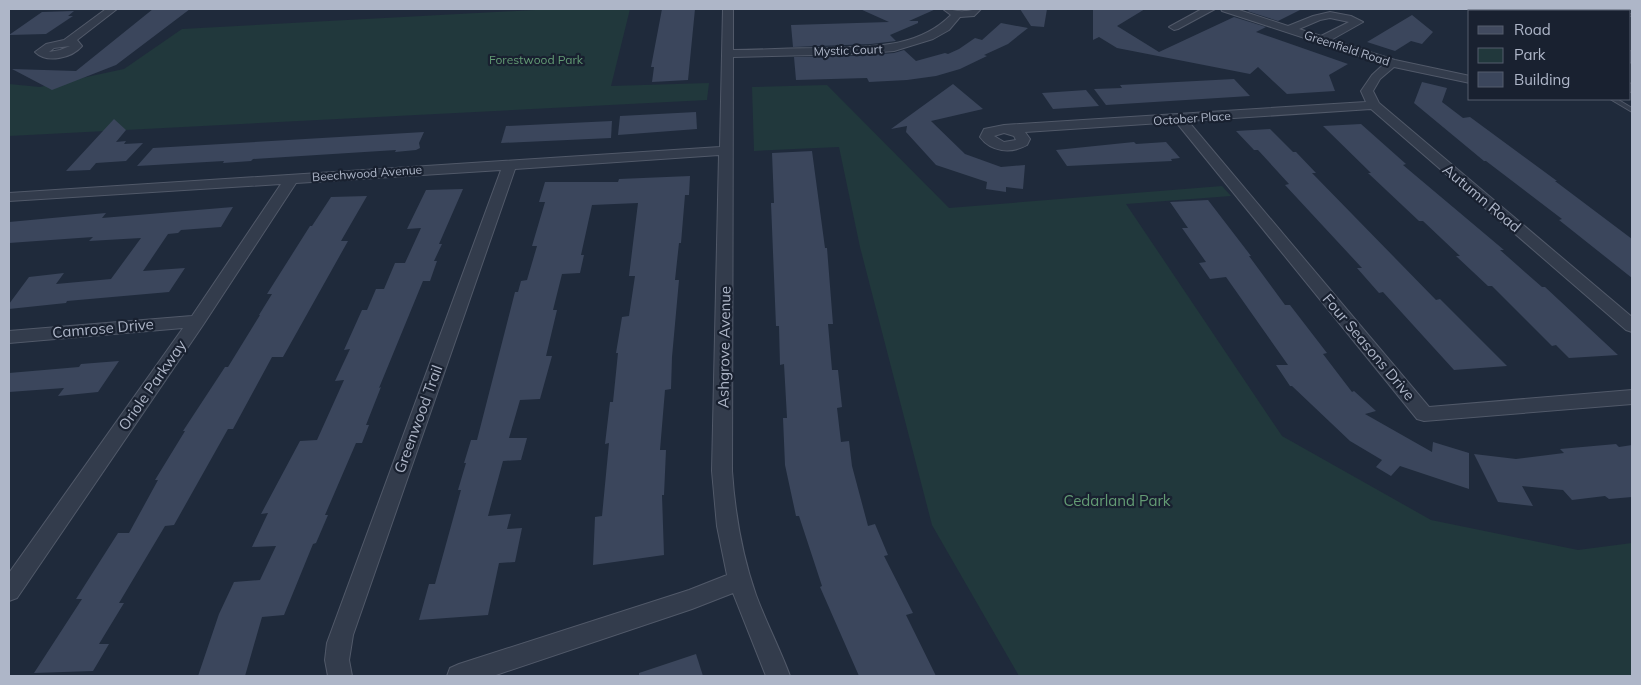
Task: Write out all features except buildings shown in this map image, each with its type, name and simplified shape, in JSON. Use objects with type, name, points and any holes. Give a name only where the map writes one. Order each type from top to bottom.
[{"type":"street","points":[[68,42],[112,9]]},
{"type":"street","name":"Ashgrove Avenue","points":[[728,9],[722,471],[728,534],[740,580],[778,676]]},
{"type":"street","name":"Mystic Court","points":[[728,54],[895,48],[933,36],[942,30],[953,11],[971,14],[976,9]]},
{"type":"street","points":[[1174,27],[1210,9]]},
{"type":"street","name":"Greenfield Road","points":[[1226,9],[1392,63],[1468,80]]},
{"type":"street","points":[[1290,29],[1328,13],[1344,16],[1358,22],[1322,40]]},
{"type":"street","points":[[1374,105],[1367,90],[1370,83],[1392,63]]},
{"type":"street","name":"October Place","points":[[1010,129],[1374,105]]},
{"type":"street","name":"Autumn Road","points":[[1374,105],[1632,326]]},
{"type":"street","name":"Four Seasons Drive","points":[[1180,119],[1424,414],[1632,397]]},
{"type":"street","name":"Beechwood Avenue","points":[[9,198],[726,151]]},
{"type":"street","name":"Greenwood Trail","points":[[340,676],[336,666],[339,643],[510,164]]},
{"type":"street","name":"Oriole Parkway","points":[[9,590],[196,321],[292,178]]},
{"type":"street","name":"Camrose Drive","points":[[9,337],[196,321]]},
{"type":"street","points":[[459,676],[692,599],[740,580]]},
{"type":"lane","points":[[1615,100],[1632,110]]},
{"type":"green space","name":"Forestwood Park","points":[[553,9],[630,9],[611,86],[709,83],[707,100],[9,136],[9,84],[40,87],[124,69],[182,29]]},
{"type":"green space","name":"Cedarland Park","points":[[827,85],[949,208],[1222,186],[1231,196],[1126,204],[1282,436],[1431,520],[1578,550],[1632,543],[1632,676],[1019,676],[932,525],[860,247],[839,147],[754,151],[752,87]]}]
